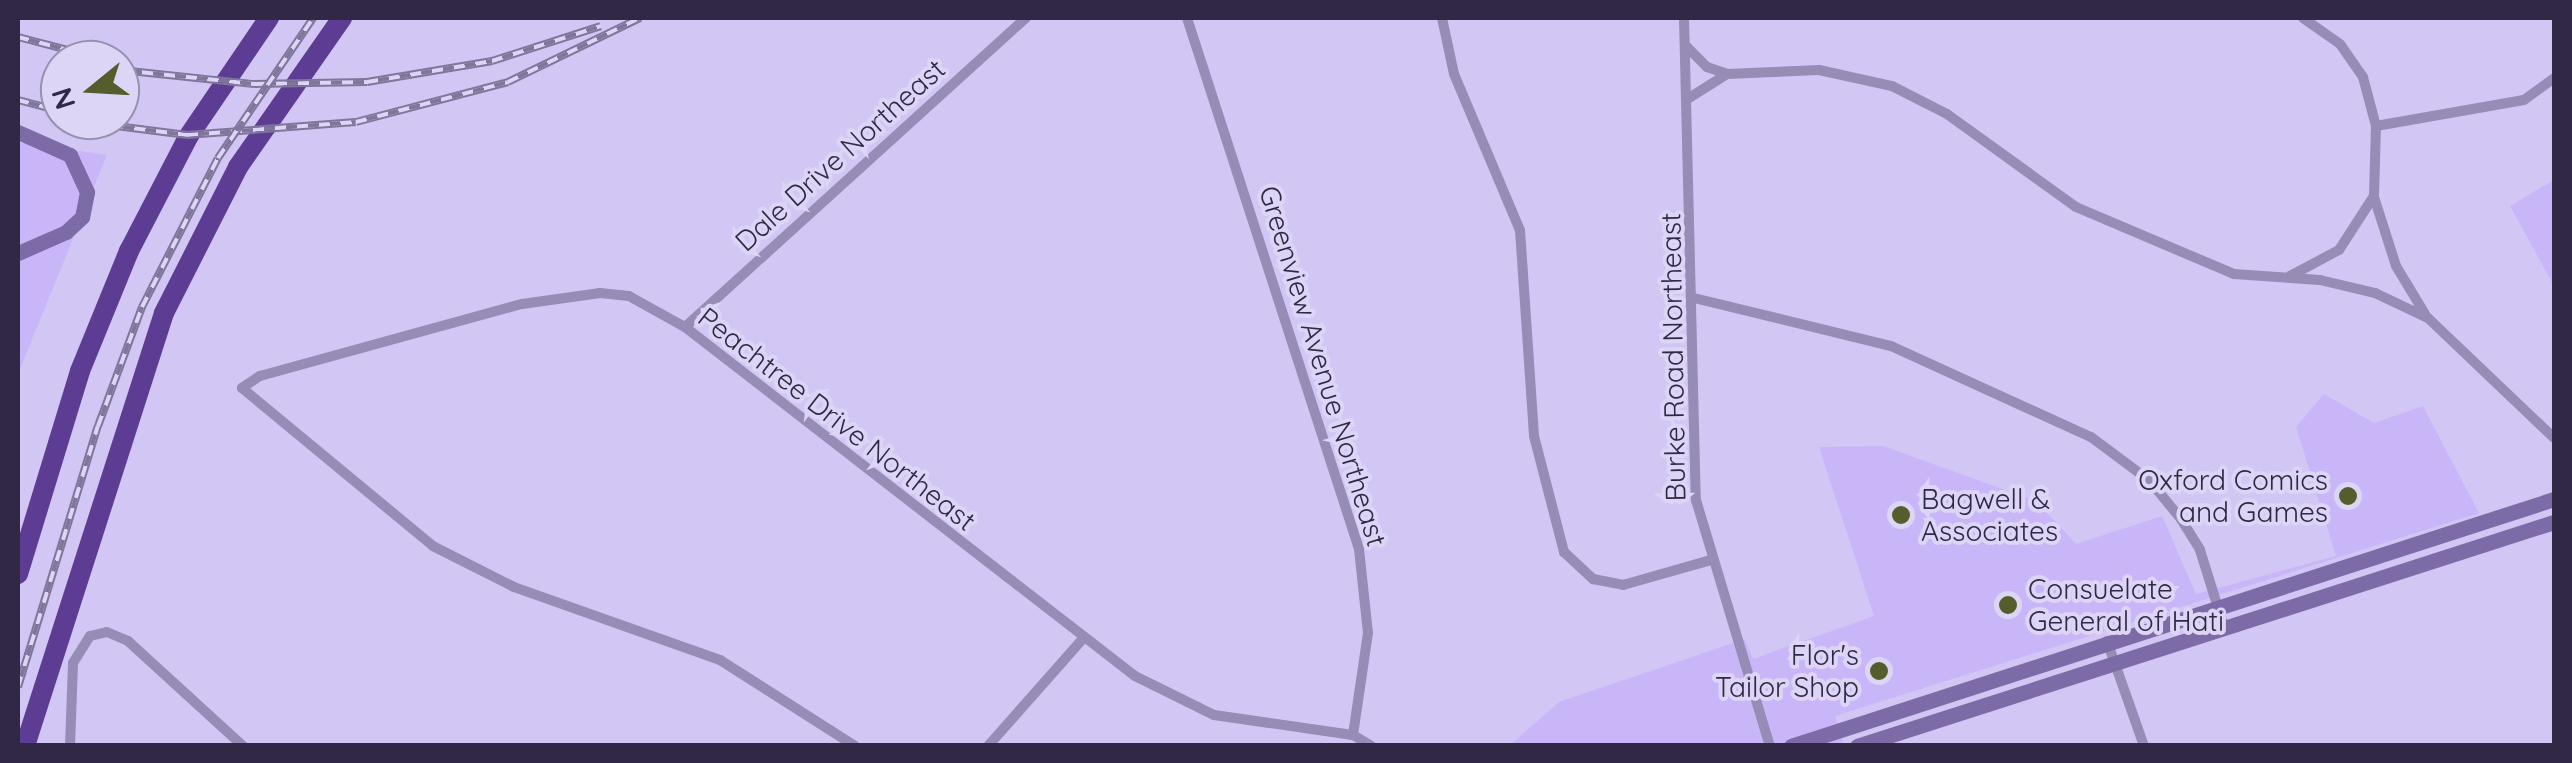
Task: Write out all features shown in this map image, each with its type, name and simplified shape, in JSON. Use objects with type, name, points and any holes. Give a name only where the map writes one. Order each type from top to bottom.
[{"type":"highway","points":[[18,574],[80,371],[128,251],[188,137],[269,18]]},
{"type":"highway","points":[[25,746],[164,313],[238,167],[342,18]]},
{"type":"main road","points":[[18,132],[70,155],[86,192],[86,209],[74,225],[18,253]]},
{"type":"main road","points":[[1791,746],[2554,499]]},
{"type":"main road","points":[[1856,746],[2116,659],[2554,522]]},
{"type":"street","name":"Dale Drive Northeast","points":[[685,327],[1026,18]]},
{"type":"street","name":"Greenview Avenue Northeast","points":[[1187,18],[1359,549],[1368,634],[1353,734]]},
{"type":"street","points":[[1442,18],[1454,74],[1520,230],[1534,436],[1564,552],[1594,579],[1623,585],[1711,560]]},
{"type":"street","name":"Burke Road Northeast","points":[[1684,18],[1694,298],[1696,500],[1770,746]]},
{"type":"street","points":[[2303,18],[2354,61],[2376,126],[2374,196],[2396,266],[2428,318],[2554,438]]},
{"type":"street","points":[[1686,46],[1707,67],[1726,74],[1818,70],[1892,86],[1948,114],[2076,206],[2234,274],[2350,284],[2428,318]]},
{"type":"street","points":[[1689,98],[1726,74]]},
{"type":"street","points":[[2376,126],[2524,100],[2554,78]]},
{"type":"street","points":[[2279,279],[2339,250],[2374,196]]},
{"type":"street","name":"Peachtree Drive Northeast","points":[[855,746],[720,660],[514,588],[433,546],[242,388],[260,376],[560,297],[629,296],[685,327],[1081,640],[1214,715],[1353,734],[1371,746]]},
{"type":"street","points":[[1694,298],[1891,346],[2090,437],[2129,462],[2174,510],[2200,550],[2224,627]]},
{"type":"street","points":[[70,746],[73,663],[98,633],[128,642],[243,746]]},
{"type":"street","points":[[988,746],[1081,640]]},
{"type":"street","points":[[2107,642],[2144,746]]},
{"type":"shaded area","points":[[18,142],[107,155],[18,374]]},
{"type":"shaded area","points":[[2554,180],[2554,286],[2510,206]]},
{"type":"shaded area","points":[[2324,394],[2374,423],[2423,406],[2479,513],[1835,716],[1844,745],[1509,746],[1559,702],[1745,639],[1753,659],[1874,616],[1819,447],[1883,446],[2036,501],[2076,544],[2162,516],[2196,594],[2336,556],[2296,427]]},
{"type":"railway","points":[[18,687],[98,426],[142,307],[218,158],[313,18]]},
{"type":"railway","points":[[140,129],[187,135],[356,122],[508,82],[640,18]]},
{"type":"railway","points":[[140,72],[254,84],[367,82],[492,61],[601,26]]},
{"type":"railway","points":[[18,37],[40,43]]},
{"type":"railway","points":[[18,100],[40,106]]},
{"type":"place","name":"Oxford Comics and Games","points":[[2348,496]]},
{"type":"place","name":"Bagwell & Associates","points":[[1901,515]]},
{"type":"place","name":"Consuelate General of Hati","points":[[2008,605]]},
{"type":"place","name":"Flor's Tailor Shop","points":[[1879,671]]}]
